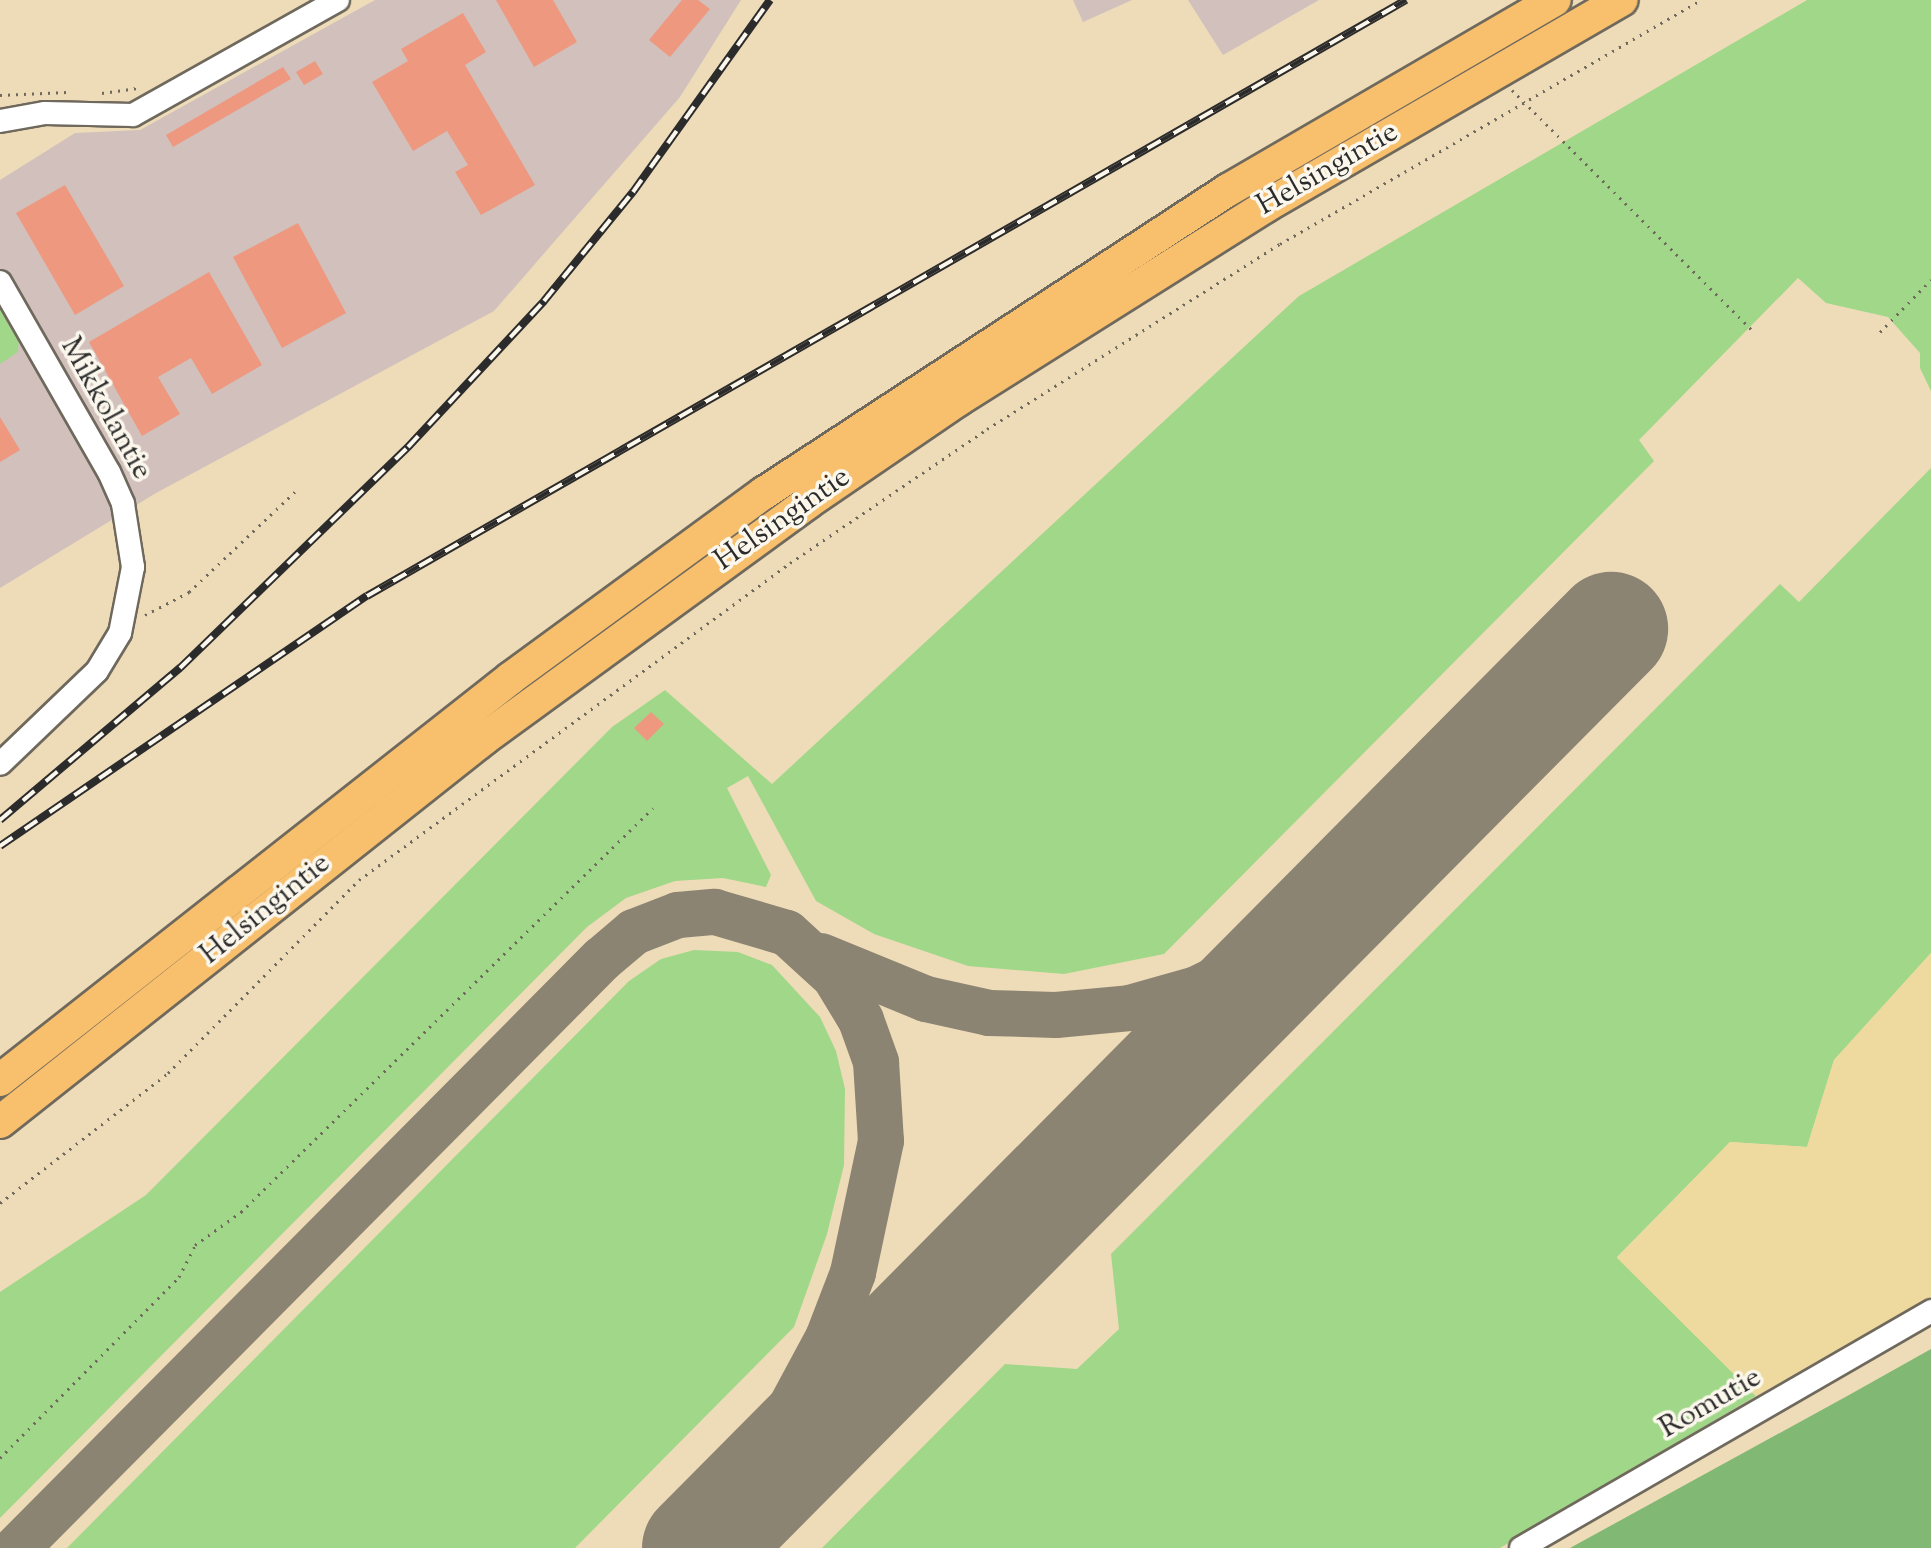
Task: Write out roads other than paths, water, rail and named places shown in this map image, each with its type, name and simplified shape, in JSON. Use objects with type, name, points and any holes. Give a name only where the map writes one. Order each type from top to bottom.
[{"type":"highway","name":"Helsingintie","points":[[0,1080],[511,678],[764,493],[1160,232],[1555,0]]},
{"type":"highway","name":"Helsingintie","points":[[0,1122],[413,793],[807,503],[1096,311],[1622,0]]},
{"type":"street","points":[[0,121],[45,113],[133,115],[338,0]]},
{"type":"street","name":"Mikkolantie","points":[[0,282],[123,504],[133,567],[125,616],[97,671],[0,764]]},
{"type":"street","name":"Romutie","points":[[1521,1548],[1931,1311]]},
{"type":"railway","points":[[0,820],[180,668],[408,447],[544,301],[633,192],[770,0]]},
{"type":"railway","points":[[0,846],[367,596],[1406,0]]}]
